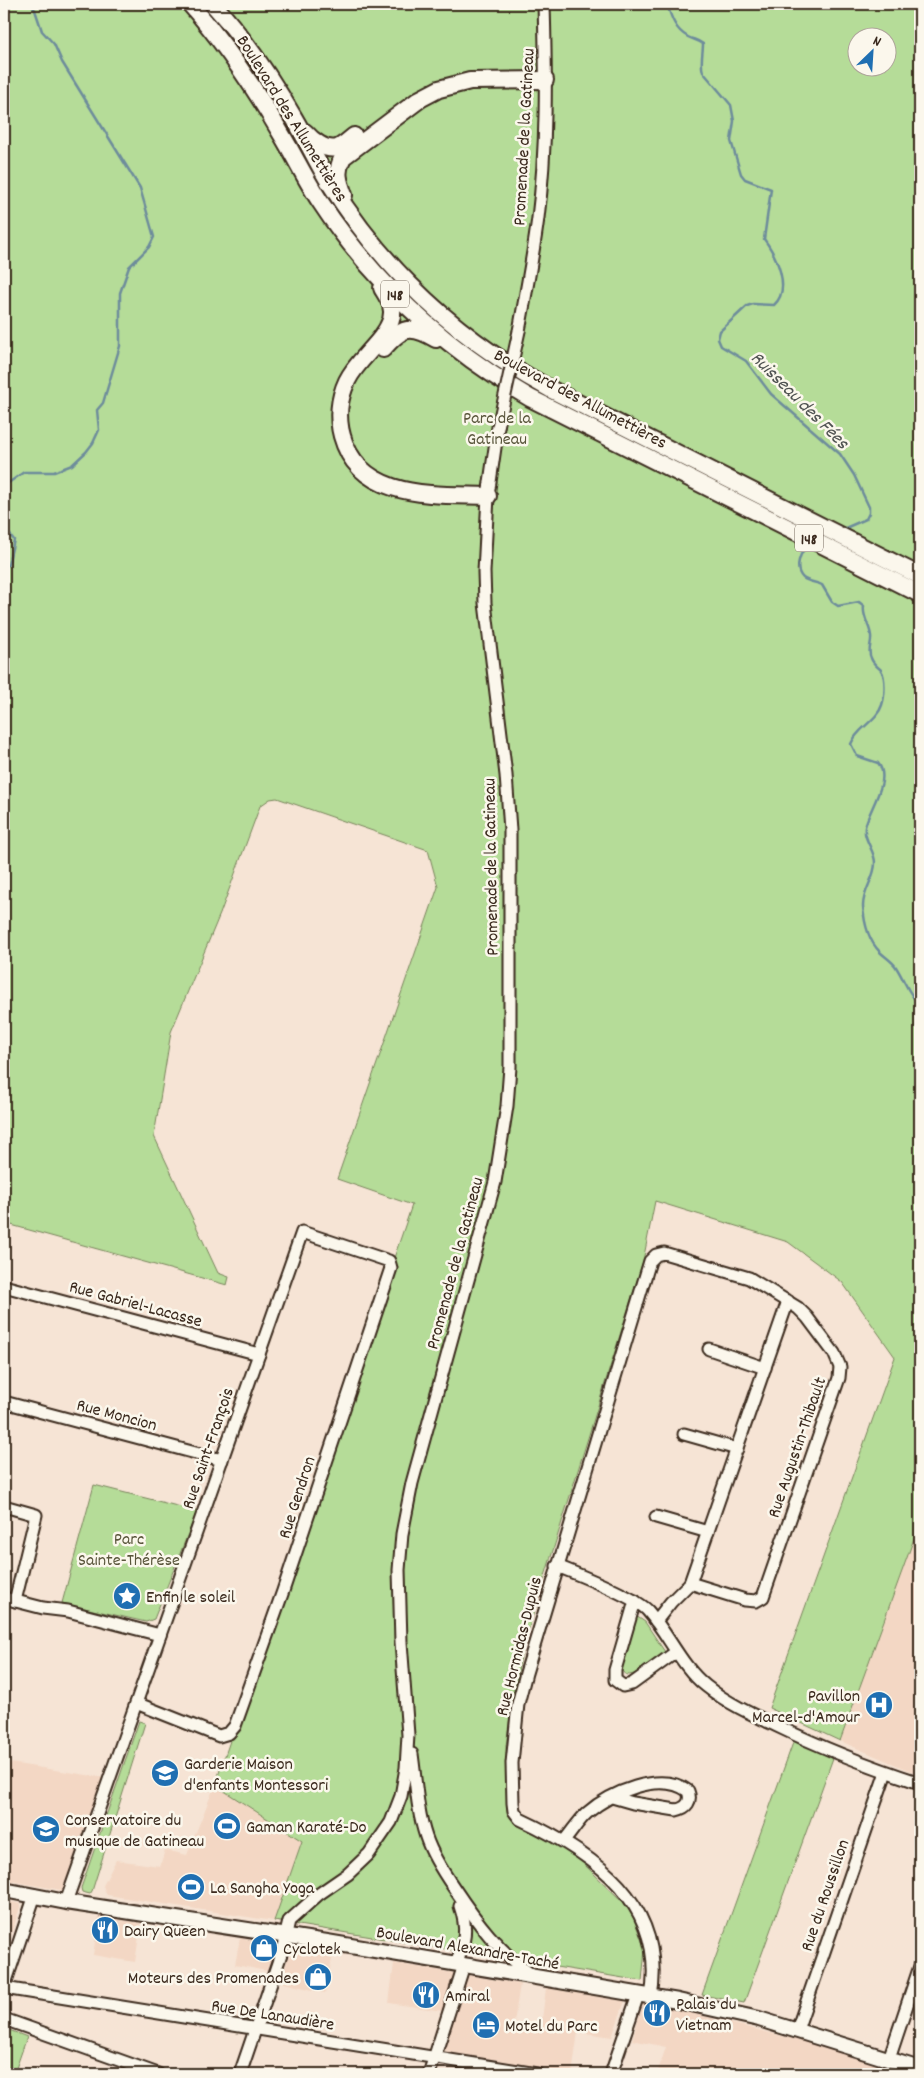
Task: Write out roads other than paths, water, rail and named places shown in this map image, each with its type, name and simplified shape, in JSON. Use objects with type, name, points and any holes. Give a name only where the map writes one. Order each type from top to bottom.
[{"type":"highway","name":"Boulevard des Allumettières","points":[[190,4],[210,26],[244,73],[320,202],[371,269],[414,313],[456,350],[530,398],[920,594]]},
{"type":"highway","name":"Boulevard des Allumettières","points":[[214,4],[262,68],[294,118],[331,185],[352,216],[386,259],[458,329],[488,352],[550,389],[920,576]]},
{"type":"highway","points":[[294,118],[317,144],[337,148],[422,87],[444,77],[473,71],[545,75]]},
{"type":"highway","points":[[352,216],[338,177],[343,157],[420,99],[448,86],[470,81],[545,75]]},
{"type":"highway","points":[[371,269],[389,300],[392,313],[386,331],[350,375],[341,397],[339,422],[342,438],[349,454],[371,477],[399,490],[488,492]]},
{"type":"highway","points":[[456,350],[417,330],[398,332],[362,372],[355,384],[348,407],[350,432],[355,445],[364,458],[377,471],[390,478],[416,485],[488,492]]},
{"type":"main road","name":"Boulevard Alexandre-Taché","points":[[4,1890],[66,1902],[285,1935],[730,2012],[797,2030],[920,2069]]},
{"type":"street","name":"Promenade de la Gatineau","points":[[534,1977],[512,1960],[478,1923],[443,1871],[426,1838],[420,1815],[407,1723],[398,1602],[402,1534],[412,1483],[499,1165],[509,1080],[510,830],[506,775],[485,604],[484,546],[488,492],[498,427],[518,331],[539,209],[545,75],[544,4]]},
{"type":"street","name":"Rue Saint-François","points":[[66,1902],[302,1232]]},
{"type":"street","name":"Rue Gendron","points":[[136,1703],[219,1736],[229,1733],[235,1726],[283,1591],[391,1268],[389,1262],[302,1232]]},
{"type":"street","name":"Rue Augustin-Thibault","points":[[656,1255],[668,1253],[749,1278],[788,1301],[808,1317],[839,1362],[840,1372],[767,1588],[759,1600],[751,1601],[690,1584]]},
{"type":"street","name":"Rue Hormidas-Dupuis","points":[[611,2074],[654,1971],[652,1952],[646,1929],[633,1901],[600,1867],[580,1850],[564,1840],[520,1819],[514,1811],[512,1787],[513,1743],[518,1704],[557,1566],[650,1261],[656,1255]]},
{"type":"street","name":"Rue Gabriel-Lacasse","points":[[4,1286],[259,1354]]},
{"type":"street","points":[[656,1621],[671,1602],[690,1584],[788,1301]]},
{"type":"street","points":[[709,1349],[765,1368]]},
{"type":"street","name":"Rue Moncion","points":[[4,1402],[222,1460]]},
{"type":"street","points":[[684,1434],[737,1449]]},
{"type":"street","points":[[4,1506],[36,1515],[10,1599],[42,1608],[68,1611],[160,1635]]},
{"type":"street","points":[[656,1516],[708,1532]]},
{"type":"street","points":[[557,1566],[635,1601],[647,1610],[676,1652],[705,1685],[730,1703],[811,1742],[886,1772],[920,1783]]},
{"type":"street","points":[[635,1601],[615,1670],[615,1680],[623,1686],[632,1684],[676,1652]]},
{"type":"street","name":"Promenade de la Gatineau","points":[[240,2074],[282,1951],[289,1921],[319,1894],[359,1864],[378,1843],[391,1822],[404,1784],[407,1723]]},
{"type":"street","name":"Rue du Roussillon","points":[[797,2030],[886,1772]]},
{"type":"street","points":[[564,1840],[586,1814],[612,1797],[633,1787],[664,1784],[683,1787],[690,1795],[687,1806],[676,1810],[633,1803],[612,1797]]},
{"type":"street","name":"Promenade de la Gatineau","points":[[428,2074],[460,1965],[466,1929],[456,1891]]},
{"type":"street","points":[[4,1987],[35,1895]]},
{"type":"street","points":[[889,2059],[920,1966]]},
{"type":"street","name":"Rue De Lanaudière","points":[[4,1987],[537,2074]]},
{"type":"street","points":[[4,2019],[158,2074]]},
{"type":"waterway","points":[[4,486],[24,472],[54,472],[72,465],[93,443],[99,430],[97,410],[103,403],[120,346],[120,293],[129,267],[149,247],[154,237],[140,188],[62,62],[54,44],[42,31],[31,4]]},
{"type":"waterway","name":"Ruisseau des Fées","points":[[667,4],[672,18],[680,31],[703,44],[703,72],[731,105],[734,121],[731,141],[741,174],[745,179],[771,189],[764,239],[777,263],[782,281],[782,290],[774,305],[753,304],[747,306],[720,331],[718,339],[721,346],[746,361],[771,394],[840,454],[854,475],[869,507],[869,513],[866,519],[843,529]]},
{"type":"waterway","points":[[4,527],[14,540],[8,565],[4,569]]},
{"type":"waterway","name":"Ruisseau des Fées","points":[[809,546],[800,556],[798,566],[800,575],[805,579],[822,585],[832,602],[838,606],[859,602],[864,606],[864,614],[871,636],[870,655],[874,663],[881,670],[884,678],[882,705],[876,716],[858,733],[851,744],[857,756],[878,763],[882,770],[881,786],[865,827],[875,863],[863,906],[867,931],[872,942],[894,965],[920,1005]]},
{"type":"place","name":"Enfin le soleil","points":[[127,1596]]},
{"type":"place","name":"Pavillon Marcel-d'Amour","points":[[879,1705]]},
{"type":"place","name":"Garderie Maison d'enfants Montessori","points":[[165,1773]]},
{"type":"place","name":"Gaman Karaté-Do","points":[[227,1826]]},
{"type":"place","name":"Conservatoire du musique de Gatineau","points":[[46,1829]]},
{"type":"place","name":"La Sangha Yoga","points":[[191,1887]]},
{"type":"place","name":"Dairy Queen","points":[[105,1930]]},
{"type":"place","name":"Cyclotek","points":[[264,1948]]},
{"type":"place","name":"Moteurs des Promenades","points":[[318,1977]]},
{"type":"place","name":"Amiral","points":[[426,1995]]},
{"type":"place","name":"Palais du Vietnam","points":[[657,2013]]},
{"type":"place","name":"Motel du Parc","points":[[486,2025]]},
{"type":"park label","name":"Parc de la Gatineau","points":[[497,427]]},
{"type":"park label","name":"Parc Sainte-Thérèse","points":[[129,1548]]}]
